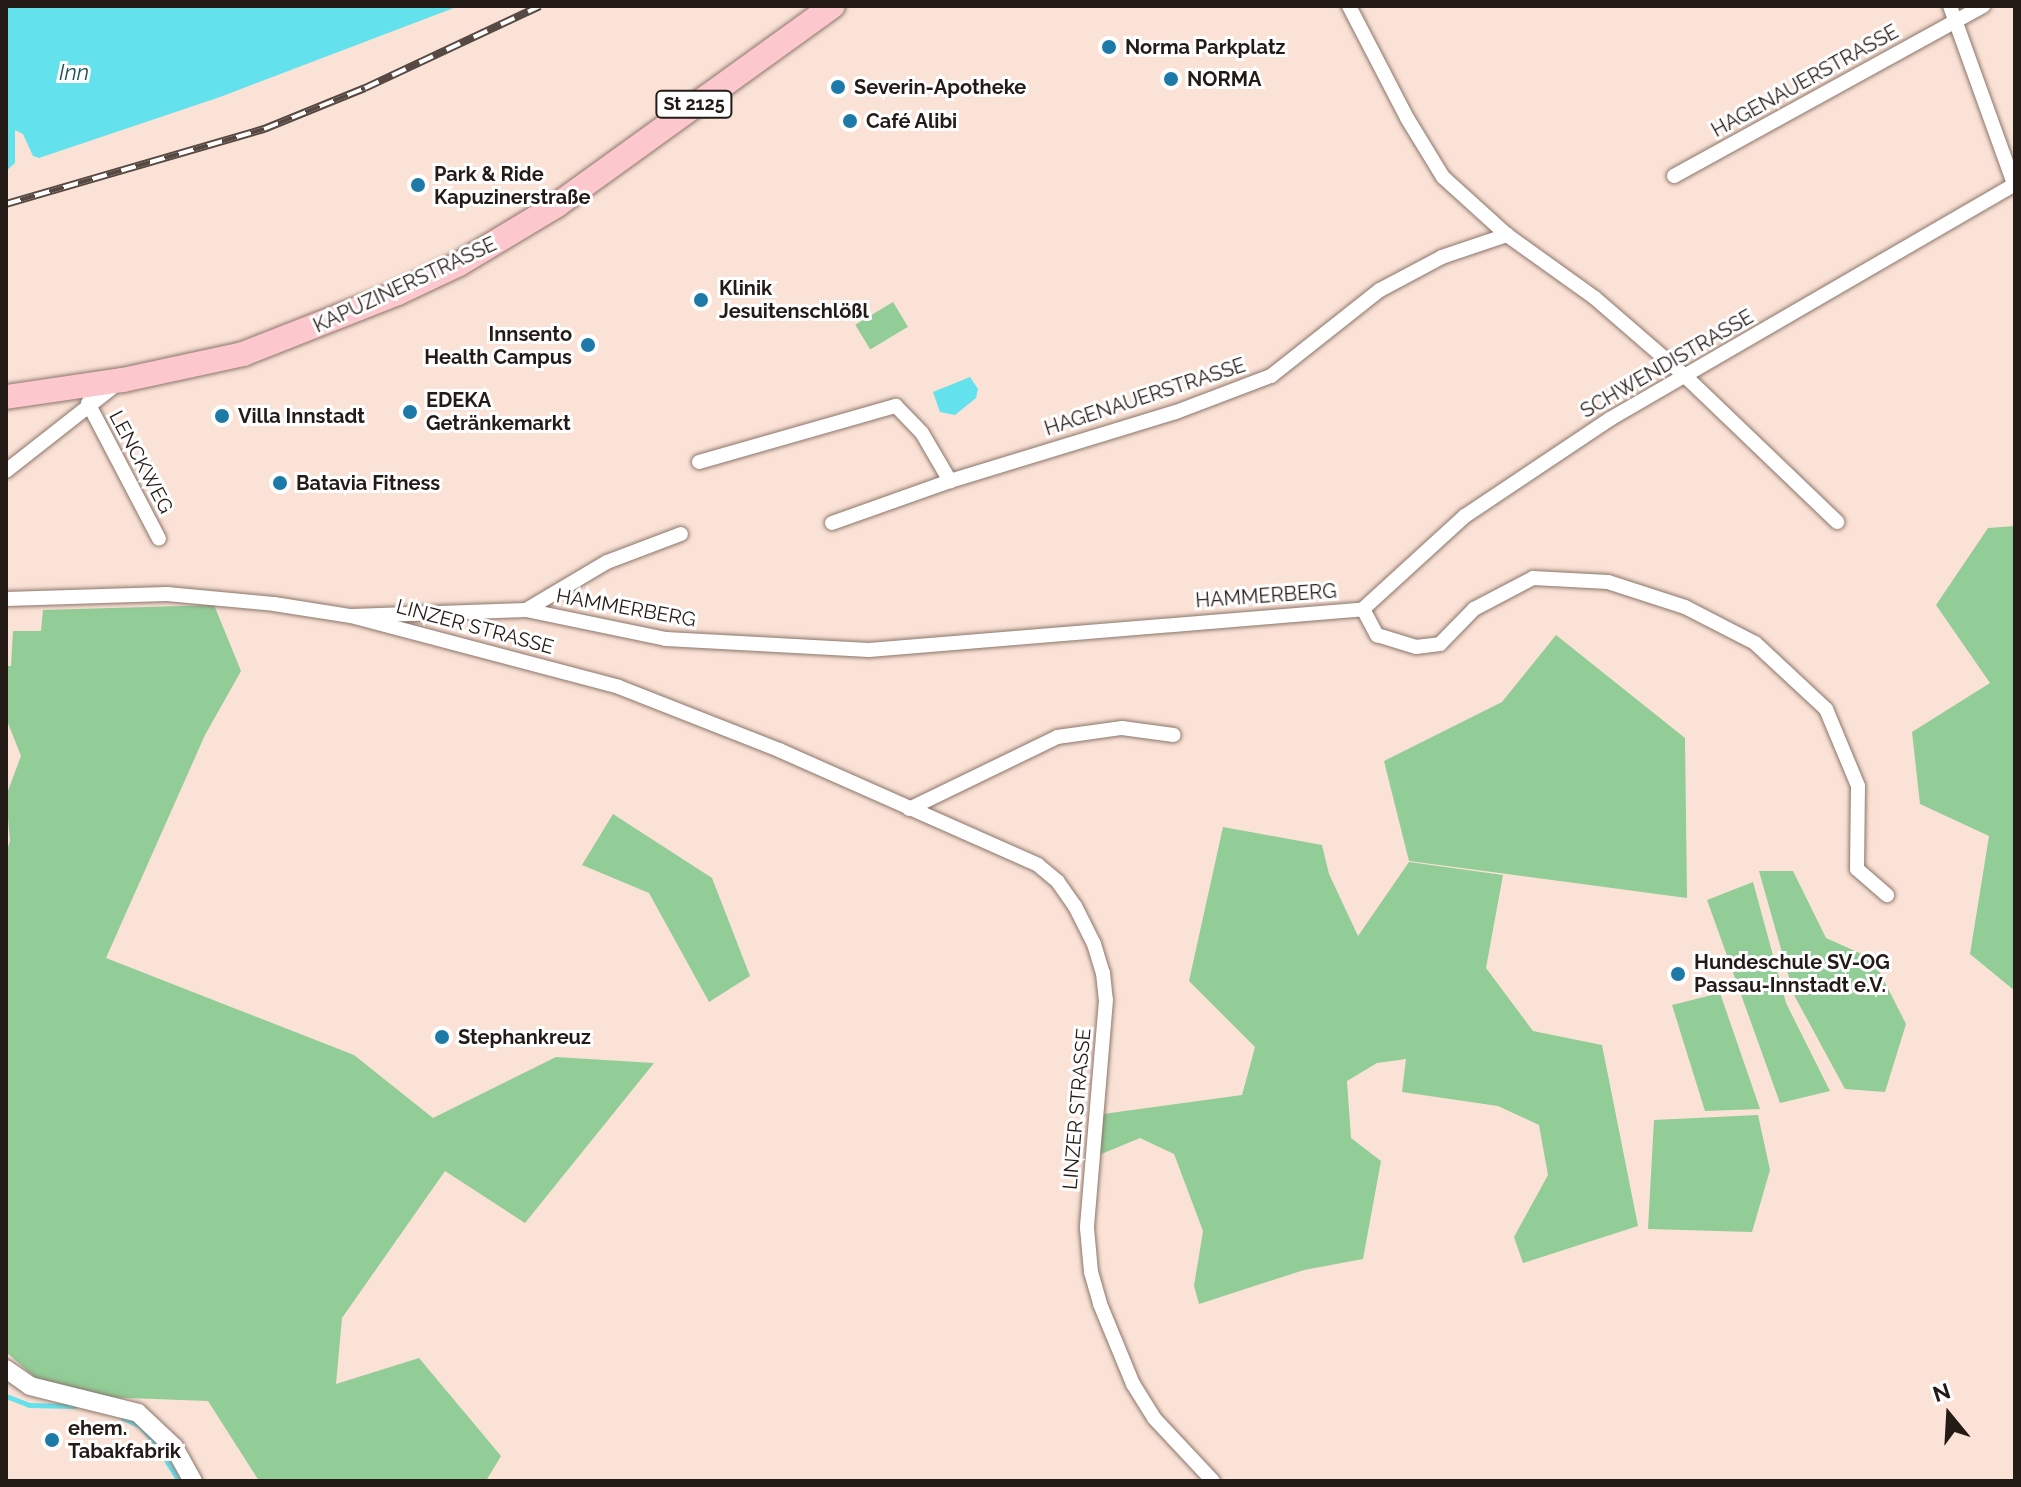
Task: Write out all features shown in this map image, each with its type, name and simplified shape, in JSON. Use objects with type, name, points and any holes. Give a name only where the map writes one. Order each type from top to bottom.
[{"type":"main road","name":"KAPUZINERSTRASSE","points":[[6,397],[123,380],[243,354],[360,311],[459,264],[557,205],[833,6]]},
{"type":"street","points":[[1349,6],[1407,118],[1443,177],[1507,235],[1595,298],[1685,376],[1837,522]]},
{"type":"street","name":"HAGENAUERSTRASSE","points":[[1674,176],[1953,13],[1983,6]]},
{"type":"street","points":[[1953,13],[2015,185]]},
{"type":"street","name":"SCHWENDISTRASSE","points":[[1363,609],[1465,516],[1610,419],[2015,185]]},
{"type":"street","name":"HAGENAUERSTRASSE","points":[[832,523],[950,481],[1176,412],[1271,376],[1380,290],[1442,257],[1507,235]]},
{"type":"street","name":"LENCKWEG","points":[[6,471],[88,403],[123,380]]},
{"type":"street","name":"LENCKWEG","points":[[88,403],[159,539]]},
{"type":"street","points":[[699,462],[896,406],[922,433],[950,481]]},
{"type":"street","name":"HAMMERBERG","points":[[526,610],[607,562],[681,534]]},
{"type":"street","name":"HAMMERBERG","points":[[351,616],[526,610],[666,639],[869,650],[1363,609],[1377,635],[1416,647],[1440,644],[1474,609],[1533,578],[1608,582],[1685,607],[1755,643],[1826,709],[1858,786],[1857,869],[1887,895]]},
{"type":"street","name":"LINZER STRASSE","points":[[6,599],[167,594],[274,604],[351,616],[619,687],[779,750],[1038,865],[1058,882],[1094,944],[1106,1000],[1087,1228],[1091,1272],[1133,1384],[1154,1418],[1213,1481]]},
{"type":"street","points":[[909,809],[1057,737],[1122,728],[1174,735]]},
{"type":"street","points":[[6,1369],[30,1386],[138,1413],[174,1447],[193,1481]]},
{"type":"green space","points":[[893,302],[908,327],[870,350],[855,325]]},
{"type":"green space","points":[[2015,526],[2015,991],[1970,954],[1989,836],[1920,804],[1912,732],[1990,683],[1936,605],[1988,528]]},
{"type":"green space","points":[[214,605],[241,671],[205,735],[106,958],[354,1055],[433,1118],[556,1057],[654,1063],[525,1223],[445,1171],[342,1318],[336,1384],[419,1358],[501,1456],[486,1481],[259,1481],[208,1401],[74,1396],[39,1381],[6,1352],[6,854],[10,841],[6,796],[21,756],[6,718],[6,666],[11,666],[13,631],[41,631],[43,610]]},
{"type":"green space","points":[[1556,635],[1685,738],[1687,898],[1409,861],[1384,761],[1502,702]]},
{"type":"green space","points":[[613,814],[712,878],[750,976],[709,1002],[649,893],[582,865]]},
{"type":"green space","points":[[1223,827],[1322,845],[1329,874],[1358,936],[1409,862],[1503,875],[1486,968],[1533,1031],[1602,1045],[1638,1226],[1523,1263],[1514,1237],[1548,1175],[1539,1125],[1498,1106],[1402,1092],[1406,1059],[1377,1063],[1347,1081],[1351,1138],[1381,1161],[1363,1259],[1304,1270],[1199,1304],[1194,1286],[1203,1231],[1174,1154],[1140,1138],[1099,1155],[1103,1114],[1242,1095],[1255,1047],[1189,981]]},
{"type":"green space","points":[[1759,871],[1793,871],[1826,938],[1873,959],[1906,1024],[1885,1092],[1845,1089],[1794,995]]},
{"type":"green space","points":[[1753,882],[1786,1003],[1830,1091],[1780,1103],[1707,900]]},
{"type":"green space","points":[[1720,993],[1760,1109],[1705,1111],[1672,1005]]},
{"type":"green space","points":[[1758,1115],[1770,1170],[1752,1232],[1648,1229],[1654,1120]]},
{"type":"water","name":"Inn","points":[[6,6],[459,6],[220,97],[39,158],[33,156],[23,134],[15,130],[15,163],[6,171]]},
{"type":"water","points":[[970,377],[978,389],[976,398],[955,415],[940,412],[933,392]]},
{"type":"waterway","points":[[6,1396],[29,1405],[75,1406]]},
{"type":"waterway","points":[[123,1418],[140,1426],[156,1444]]},
{"type":"waterway","points":[[166,1460],[179,1481]]},
{"type":"railway","points":[[6,204],[264,129],[365,88],[540,6]]},
{"type":"place","name":"Norma Parkplatz","points":[[1109,47]]},
{"type":"place","name":"NORMA","points":[[1171,79]]},
{"type":"place","name":"Severin-Apotheke","points":[[838,87]]},
{"type":"place","name":"Café Alibi","points":[[850,121]]},
{"type":"place","name":"Park & Ride Kapuzinerstraße","points":[[418,185]]},
{"type":"place","name":"Klinik Jesuitenschlößl","points":[[701,300]]},
{"type":"place","name":"Innsento Health Campus","points":[[588,345]]},
{"type":"place","name":"EDEKA Getränkemarkt","points":[[410,412]]},
{"type":"place","name":"Villa Innstadt","points":[[222,416]]},
{"type":"place","name":"Batavia Fitness","points":[[280,483]]},
{"type":"place","name":"Hundeschule SV-OG Passau-Innstadt e.V.","points":[[1678,974]]},
{"type":"place","name":"Stephankreuz","points":[[442,1037]]},
{"type":"place","name":"ehem. Tabakfabrik","points":[[52,1440]]}]
